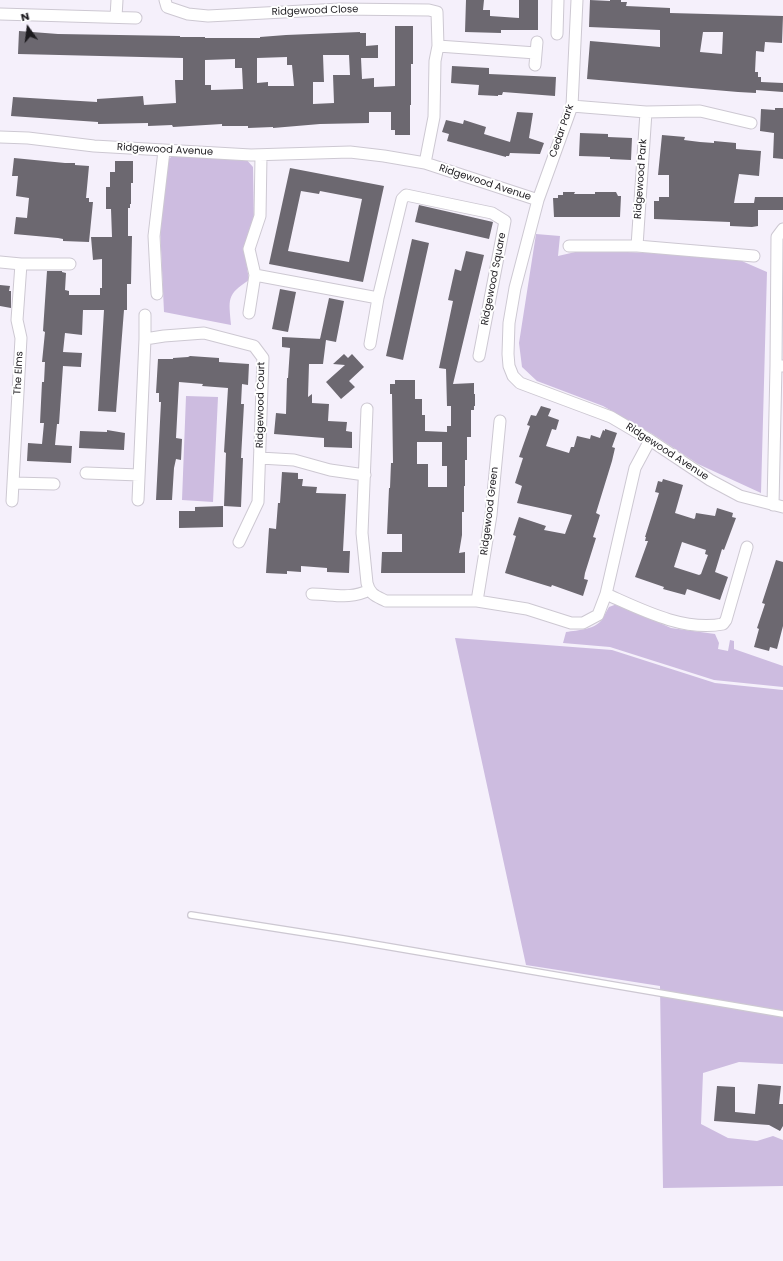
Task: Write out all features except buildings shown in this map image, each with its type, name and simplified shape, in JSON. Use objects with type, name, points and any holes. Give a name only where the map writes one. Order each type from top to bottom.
[{"type":"street","points":[[116,17],[117,0]]},
{"type":"street","name":"Ridgewood Close","points":[[165,0],[167,7],[188,14],[208,16],[340,9],[430,10],[437,12],[438,46],[435,61],[434,117],[425,163]]},
{"type":"street","points":[[557,34],[558,0]]},
{"type":"street","name":"Cedar Park","points":[[538,200],[572,106],[577,6],[557,12]]},
{"type":"street","points":[[0,14],[136,18]]},
{"type":"street","points":[[438,46],[537,48],[535,65]]},
{"type":"street","points":[[572,106],[646,112],[700,111],[752,123]]},
{"type":"street","name":"Ridgewood Park","points":[[637,246],[646,112]]},
{"type":"street","name":"Ridgewood Avenue","points":[[0,137],[28,138],[94,146],[261,156],[350,152],[425,163],[538,200],[516,281],[509,323],[508,354],[509,366],[513,376],[520,383],[611,417],[650,440],[710,480],[740,496],[778,506]]},
{"type":"street","points":[[157,294],[154,236],[164,151]]},
{"type":"street","points":[[249,313],[255,276],[249,249],[260,216],[261,156]]},
{"type":"street","name":"Ridgewood Square","points":[[370,344],[378,298],[402,199],[406,195],[492,213],[504,221],[479,356]]},
{"type":"street","points":[[778,506],[780,366],[777,237],[783,230]]},
{"type":"street","points":[[569,246],[637,246],[754,256]]},
{"type":"street","points":[[0,262],[21,264],[70,264]]},
{"type":"street","name":"The Elms","points":[[12,501],[21,338],[17,320],[21,264]]},
{"type":"street","points":[[255,276],[378,298]]},
{"type":"street","points":[[138,500],[145,315]]},
{"type":"street","name":"Ridgewood Court","points":[[145,339],[204,333],[254,346],[263,358],[258,502],[239,542]]},
{"type":"street","points":[[367,408],[362,532],[367,584],[369,590],[374,595],[386,601],[477,600],[526,609],[571,623],[583,623],[598,615],[606,594],[635,468],[650,440]]},
{"type":"street","name":"Ridgewood Green","points":[[477,600],[491,515],[500,421]]},
{"type":"street","points":[[260,458],[294,460],[330,470],[365,475]]},
{"type":"street","points":[[86,473],[139,475]]},
{"type":"street","points":[[13,483],[54,484]]},
{"type":"street","points":[[606,594],[652,614],[689,624],[715,626],[723,624],[726,620],[747,547]]},
{"type":"street","points":[[312,594],[354,596],[360,595],[369,590]]},
{"type":"lane","points":[[191,915],[352,940],[783,1014]]},
{"type":"shaded area","points":[[175,154],[245,158],[253,167],[254,221],[244,248],[249,280],[236,290],[231,298],[231,325],[164,312],[160,229],[166,161]]},
{"type":"shaded area","points":[[536,234],[560,236],[558,256],[584,250],[736,257],[767,272],[761,493],[698,464],[654,435],[603,406],[537,381],[522,367],[519,343]]},
{"type":"shaded area","points":[[186,396],[218,397],[213,502],[182,500]]},
{"type":"shaded area","points":[[617,604],[671,628],[715,634],[719,643],[718,649],[728,651],[730,640],[734,641],[734,649],[783,666],[783,687],[714,680],[610,647],[563,643],[566,632],[586,629],[596,625],[603,618],[609,607]]},
{"type":"shaded area","points":[[455,638],[612,650],[715,683],[783,690],[783,1064],[739,1062],[703,1073],[701,1124],[728,1138],[757,1141],[773,1136],[783,1140],[783,1186],[663,1188],[660,986],[526,965]]}]
